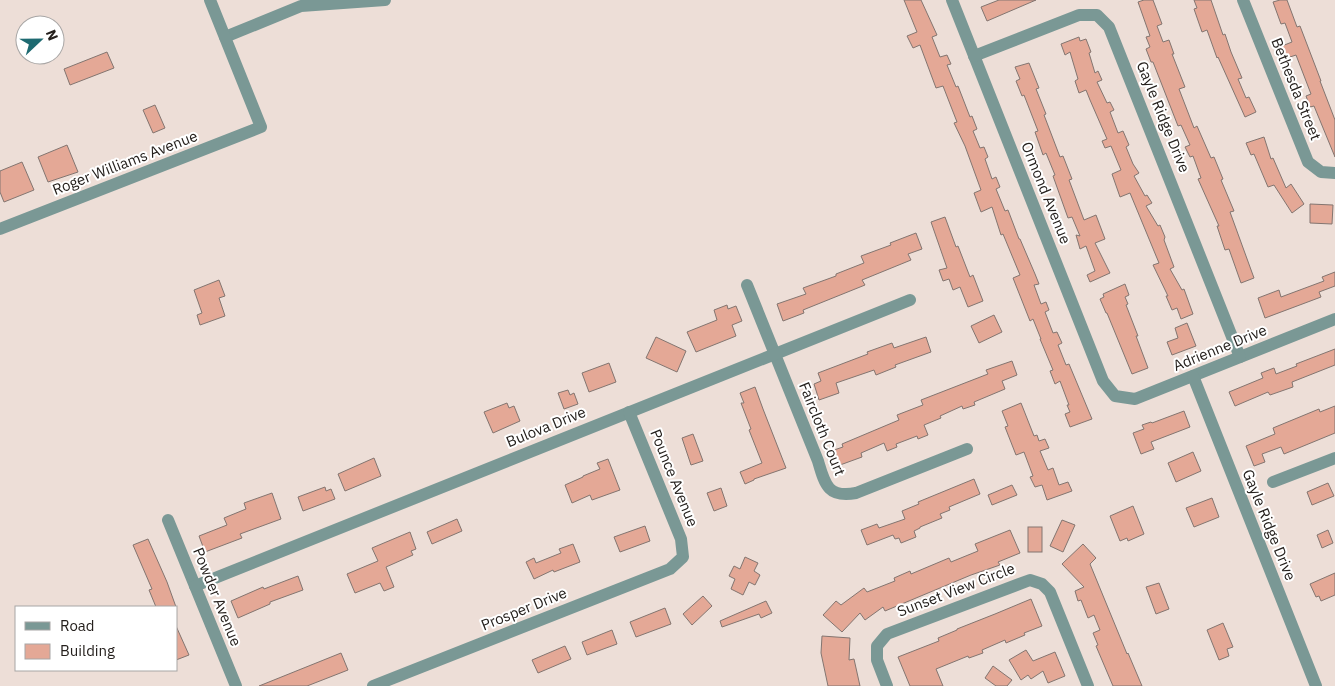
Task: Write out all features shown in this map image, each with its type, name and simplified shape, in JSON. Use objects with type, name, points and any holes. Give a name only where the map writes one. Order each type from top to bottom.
[{"type":"street","points":[[210,0],[225,37],[301,6],[385,0]]},
{"type":"street","name":"Ormond Avenue","points":[[952,0],[1103,381],[1115,396]]},
{"type":"street","name":"Bethesda Street","points":[[1243,0],[1308,162],[1321,172],[1335,173]]},
{"type":"street","name":"Gayle Ridge Drive","points":[[974,56],[1079,15],[1097,15],[1109,26],[1240,357]]},
{"type":"street","name":"Roger Williams Avenue","points":[[0,229],[261,127],[225,37]]},
{"type":"street","points":[[747,284],[775,355]]},
{"type":"street","name":"Bulova Drive","points":[[195,586],[910,300]]},
{"type":"street","name":"Adrienne Drive","points":[[1115,396],[1135,399],[1335,318]]},
{"type":"street","name":"Faircloth Court","points":[[775,355],[818,461],[822,478],[829,488],[838,495],[856,493],[968,449]]},
{"type":"street","name":"Gayle Ridge Drive","points":[[1193,376],[1316,686]]},
{"type":"street","name":"Pounce Avenue","points":[[629,412],[681,539],[683,557]]},
{"type":"street","points":[[1273,482],[1335,458]]},
{"type":"street","name":"Powder Avenue","points":[[168,520],[236,686]]},
{"type":"street","name":"Prosper Drive","points":[[373,686],[670,569],[683,557]]},
{"type":"street","name":"Sunset View Circle","points":[[887,686],[877,660],[877,646],[887,634],[1030,580],[1042,584],[1050,592],[1088,686]]},
{"type":"building","points":[[904,0],[921,0],[937,35],[932,37],[940,57],[947,55],[951,64],[947,65],[977,129],[973,131],[980,148],[984,147],[988,157],[985,159],[992,179],[996,177],[1000,187],[996,189],[1005,211],[1008,210],[1039,284],[1034,285],[1041,304],[1046,302],[1049,310],[1045,312],[1053,333],[1057,332],[1062,343],[1058,345],[1066,365],[1069,364],[1092,419],[1070,427],[1065,414],[1070,412],[1067,405],[1069,405],[1060,381],[1055,384],[1050,371],[1053,370],[1041,339],[1033,319],[1030,321],[1013,278],[1020,275],[1003,234],[1001,235],[992,207],[981,212],[974,193],[981,190],[965,146],[954,123],[957,122],[943,86],[936,88],[920,45],[913,48],[907,36],[917,32]]},
{"type":"building","points":[[999,0],[1036,0],[987,21],[981,7]]},
{"type":"building","points":[[1153,0],[1162,24],[1157,26],[1163,42],[1169,40],[1174,54],[1172,54],[1185,87],[1179,89],[1194,128],[1197,126],[1211,158],[1214,157],[1234,211],[1230,212],[1254,278],[1241,283],[1229,249],[1225,250],[1217,226],[1219,226],[1198,179],[1201,178],[1193,156],[1190,157],[1185,147],[1190,145],[1181,125],[1178,126],[1146,49],[1150,47],[1146,37],[1150,36],[1138,2]]},
{"type":"building","points":[[1194,0],[1211,0],[1223,35],[1225,34],[1242,78],[1238,79],[1246,98],[1249,97],[1256,112],[1245,117],[1217,58],[1207,30],[1202,32],[1194,9],[1197,8]]},
{"type":"building","points":[[1287,0],[1297,27],[1300,26],[1335,120],[1335,157],[1314,106],[1310,107],[1306,96],[1311,94],[1296,55],[1287,58],[1282,46],[1292,42],[1285,23],[1281,24],[1273,2]]},
{"type":"building","points":[[1079,37],[1080,41],[1086,39],[1091,52],[1089,53],[1095,73],[1098,71],[1102,80],[1097,82],[1107,103],[1110,102],[1114,110],[1110,112],[1118,133],[1123,131],[1129,145],[1126,147],[1139,173],[1134,176],[1145,196],[1147,195],[1152,203],[1146,206],[1158,226],[1160,225],[1165,237],[1164,240],[1174,267],[1170,269],[1182,290],[1184,289],[1193,314],[1181,319],[1177,308],[1172,310],[1166,296],[1168,296],[1153,265],[1159,263],[1130,193],[1120,197],[1112,174],[1121,170],[1111,146],[1105,148],[1102,141],[1107,139],[1086,90],[1079,93],[1075,81],[1078,79],[1070,52],[1065,55],[1061,44]]},
{"type":"building","points":[[107,52],[114,68],[70,85],[64,69]]},
{"type":"building","points":[[1029,63],[1039,88],[1036,89],[1046,114],[1044,115],[1060,157],[1063,156],[1072,179],[1069,180],[1084,220],[1096,215],[1105,239],[1095,243],[1110,273],[1090,282],[1087,275],[1095,271],[1086,246],[1080,249],[1076,235],[1080,236],[1072,217],[1068,218],[1053,176],[1055,175],[1046,153],[1043,155],[1035,132],[1038,131],[1024,95],[1022,96],[1016,81],[1020,79],[1015,67]]},
{"type":"building","points":[[155,105],[165,128],[153,133],[143,110]]},
{"type":"building","points":[[1264,137],[1271,159],[1273,158],[1286,188],[1291,184],[1304,204],[1292,213],[1274,185],[1268,187],[1254,154],[1251,155],[1246,143]]},
{"type":"building","points":[[67,145],[78,172],[48,182],[38,157]]},
{"type":"building","points":[[22,162],[34,190],[4,202],[0,192],[0,171]]},
{"type":"building","points":[[1310,204],[1333,205],[1332,224],[1310,223]]},
{"type":"building","points":[[945,217],[956,247],[958,246],[970,277],[973,275],[983,301],[968,307],[960,287],[953,290],[949,279],[943,281],[939,270],[947,268],[931,222]]},
{"type":"building","points":[[916,233],[922,249],[908,254],[911,260],[862,280],[865,285],[803,310],[804,313],[783,321],[777,304],[806,294],[803,288],[864,263],[861,256]]},
{"type":"building","points":[[1335,272],[1335,286],[1319,292],[1321,297],[1265,318],[1258,298],[1279,290],[1281,297],[1324,281],[1322,277]]},
{"type":"building","points":[[219,280],[225,296],[219,298],[225,316],[200,325],[197,315],[202,313],[194,290]]},
{"type":"building","points":[[1125,284],[1129,295],[1125,297],[1128,304],[1126,305],[1148,368],[1132,374],[1100,299],[1104,297],[1103,294]]},
{"type":"building","points":[[727,305],[728,309],[736,306],[742,321],[732,325],[736,336],[696,352],[687,332],[717,320],[714,310]]},
{"type":"building","points":[[994,315],[1002,332],[979,343],[971,326]]},
{"type":"building","points":[[1187,323],[1196,346],[1172,355],[1167,342],[1178,338],[1175,328]]},
{"type":"building","points":[[656,337],[686,351],[677,372],[646,358]]},
{"type":"building","points":[[926,337],[931,352],[895,365],[896,367],[876,375],[874,370],[836,383],[839,393],[819,400],[814,384],[821,381],[818,373],[892,343],[894,348]]},
{"type":"building","points":[[1335,349],[1335,365],[1292,382],[1293,387],[1270,395],[1268,392],[1235,406],[1229,392],[1263,378],[1261,373],[1274,368],[1276,374]]},
{"type":"building","points":[[1012,361],[1017,375],[1002,381],[1005,389],[974,402],[975,405],[963,409],[962,406],[924,425],[928,435],[918,439],[917,436],[896,444],[897,447],[887,451],[884,443],[861,453],[862,457],[840,465],[834,450],[843,447],[842,444],[899,420],[897,415],[923,405],[921,400],[988,374],[986,370]]},
{"type":"building","points":[[609,363],[616,382],[589,392],[582,373]]},
{"type":"building","points":[[755,387],[786,468],[745,484],[740,472],[762,463],[749,430],[751,429],[741,403],[744,403],[740,393]]},
{"type":"building","points":[[568,390],[570,395],[574,393],[578,404],[564,409],[558,393]]},
{"type":"building","points":[[507,403],[509,408],[514,406],[520,421],[493,433],[484,412]]},
{"type":"building","points":[[1021,403],[1034,436],[1037,435],[1039,441],[1045,439],[1049,448],[1040,451],[1048,470],[1053,468],[1059,485],[1068,482],[1072,491],[1047,500],[1042,485],[1035,487],[1030,477],[1033,476],[1024,452],[1016,455],[1005,427],[1008,426],[1002,411]]},
{"type":"building","points":[[1335,406],[1335,433],[1284,454],[1281,447],[1262,454],[1265,462],[1254,466],[1246,446],[1275,434],[1273,428],[1319,409],[1320,412]]},
{"type":"building","points":[[1184,411],[1190,427],[1151,442],[1154,449],[1141,454],[1133,433],[1144,429],[1142,425]]},
{"type":"building","points":[[693,434],[703,461],[691,465],[682,438]]},
{"type":"building","points":[[1193,452],[1201,471],[1176,482],[1168,463]]},
{"type":"building","points":[[374,458],[381,476],[345,491],[338,474]]},
{"type":"building","points":[[608,459],[620,490],[592,500],[590,495],[572,503],[565,485],[600,469],[597,463]]},
{"type":"building","points":[[974,479],[980,494],[949,507],[950,510],[940,514],[942,518],[914,531],[916,537],[901,543],[899,538],[895,539],[893,535],[867,545],[861,530],[877,524],[879,528],[905,519],[902,511],[919,504],[918,502]]},
{"type":"building","points":[[1328,483],[1334,496],[1312,505],[1307,492]]},
{"type":"building","points":[[1012,485],[1017,495],[992,505],[988,495]]},
{"type":"building","points":[[325,487],[326,491],[331,489],[335,499],[303,511],[298,497]]},
{"type":"building","points":[[721,488],[727,506],[714,511],[707,493]]},
{"type":"building","points":[[272,493],[281,519],[240,534],[242,538],[205,552],[199,536],[227,525],[224,518],[246,509],[244,503]]},
{"type":"building","points":[[1212,498],[1219,517],[1194,527],[1186,508]]},
{"type":"building","points":[[1133,506],[1144,534],[1128,541],[1127,538],[1120,541],[1110,516]]},
{"type":"building","points":[[457,519],[462,531],[432,544],[427,532]]},
{"type":"building","points":[[1062,520],[1075,525],[1063,552],[1050,546]]},
{"type":"building","points":[[645,526],[650,541],[620,552],[614,537]]},
{"type":"building","points":[[1028,527],[1042,527],[1042,552],[1028,552]]},
{"type":"building","points":[[1010,530],[1020,553],[998,562],[1000,565],[885,611],[883,607],[865,620],[860,613],[842,632],[823,615],[836,601],[841,605],[864,588],[867,592],[895,581],[894,578],[910,571],[911,574],[949,558],[951,562],[978,551],[975,544]]},
{"type":"building","points":[[1328,530],[1333,543],[1322,548],[1317,535]]},
{"type":"building","points":[[410,532],[416,549],[411,551],[413,555],[386,567],[394,587],[384,591],[380,583],[355,593],[347,574],[378,561],[372,548]]},
{"type":"building","points":[[148,539],[176,606],[156,606],[149,590],[152,589],[133,545]]},
{"type":"building","points":[[573,544],[580,562],[554,572],[553,570],[534,579],[526,562],[534,558],[536,563],[561,553],[559,549]]},
{"type":"building","points":[[1083,544],[1096,558],[1090,564],[1142,686],[1113,686],[1096,646],[1098,645],[1093,633],[1100,630],[1094,615],[1088,618],[1081,600],[1078,601],[1075,591],[1084,587],[1062,564]]},
{"type":"building","points":[[745,557],[758,563],[754,571],[760,575],[755,585],[749,582],[743,595],[731,589],[735,579],[729,576],[734,566],[740,569]]},
{"type":"building","points":[[1335,573],[1335,595],[1321,601],[1319,596],[1316,597],[1310,584]]},
{"type":"building","points":[[298,576],[303,590],[270,602],[270,604],[238,618],[231,601],[263,587],[264,589]]},
{"type":"building","points":[[1159,583],[1169,609],[1156,614],[1146,587]]},
{"type":"building","points":[[703,596],[712,606],[692,625],[683,614]]},
{"type":"building","points":[[1031,599],[1042,626],[1006,643],[1005,640],[982,650],[983,653],[969,658],[968,656],[936,669],[943,686],[910,686],[898,657],[939,641],[938,638],[957,629]]},
{"type":"building","points":[[766,601],[772,613],[761,618],[759,614],[722,627],[720,621]]},
{"type":"building","points":[[665,608],[671,624],[636,637],[630,622]]},
{"type":"building","points":[[1223,623],[1233,647],[1227,649],[1229,656],[1219,660],[1207,630]]},
{"type":"building","points":[[178,630],[189,655],[178,659]]},
{"type":"building","points":[[612,630],[617,644],[587,655],[582,642]]},
{"type":"building","points":[[822,636],[850,638],[849,660],[854,659],[860,686],[828,686],[821,653]]},
{"type":"building","points":[[565,646],[571,659],[538,673],[532,660]]},
{"type":"building","points":[[1026,650],[1033,661],[1055,652],[1065,676],[1048,683],[1043,671],[1031,679],[1028,675],[1021,680],[1009,660]]},
{"type":"building","points":[[341,653],[348,670],[307,686],[259,686]]},
{"type":"building","points":[[993,666],[1012,680],[1007,686],[996,686],[985,678]]}]
